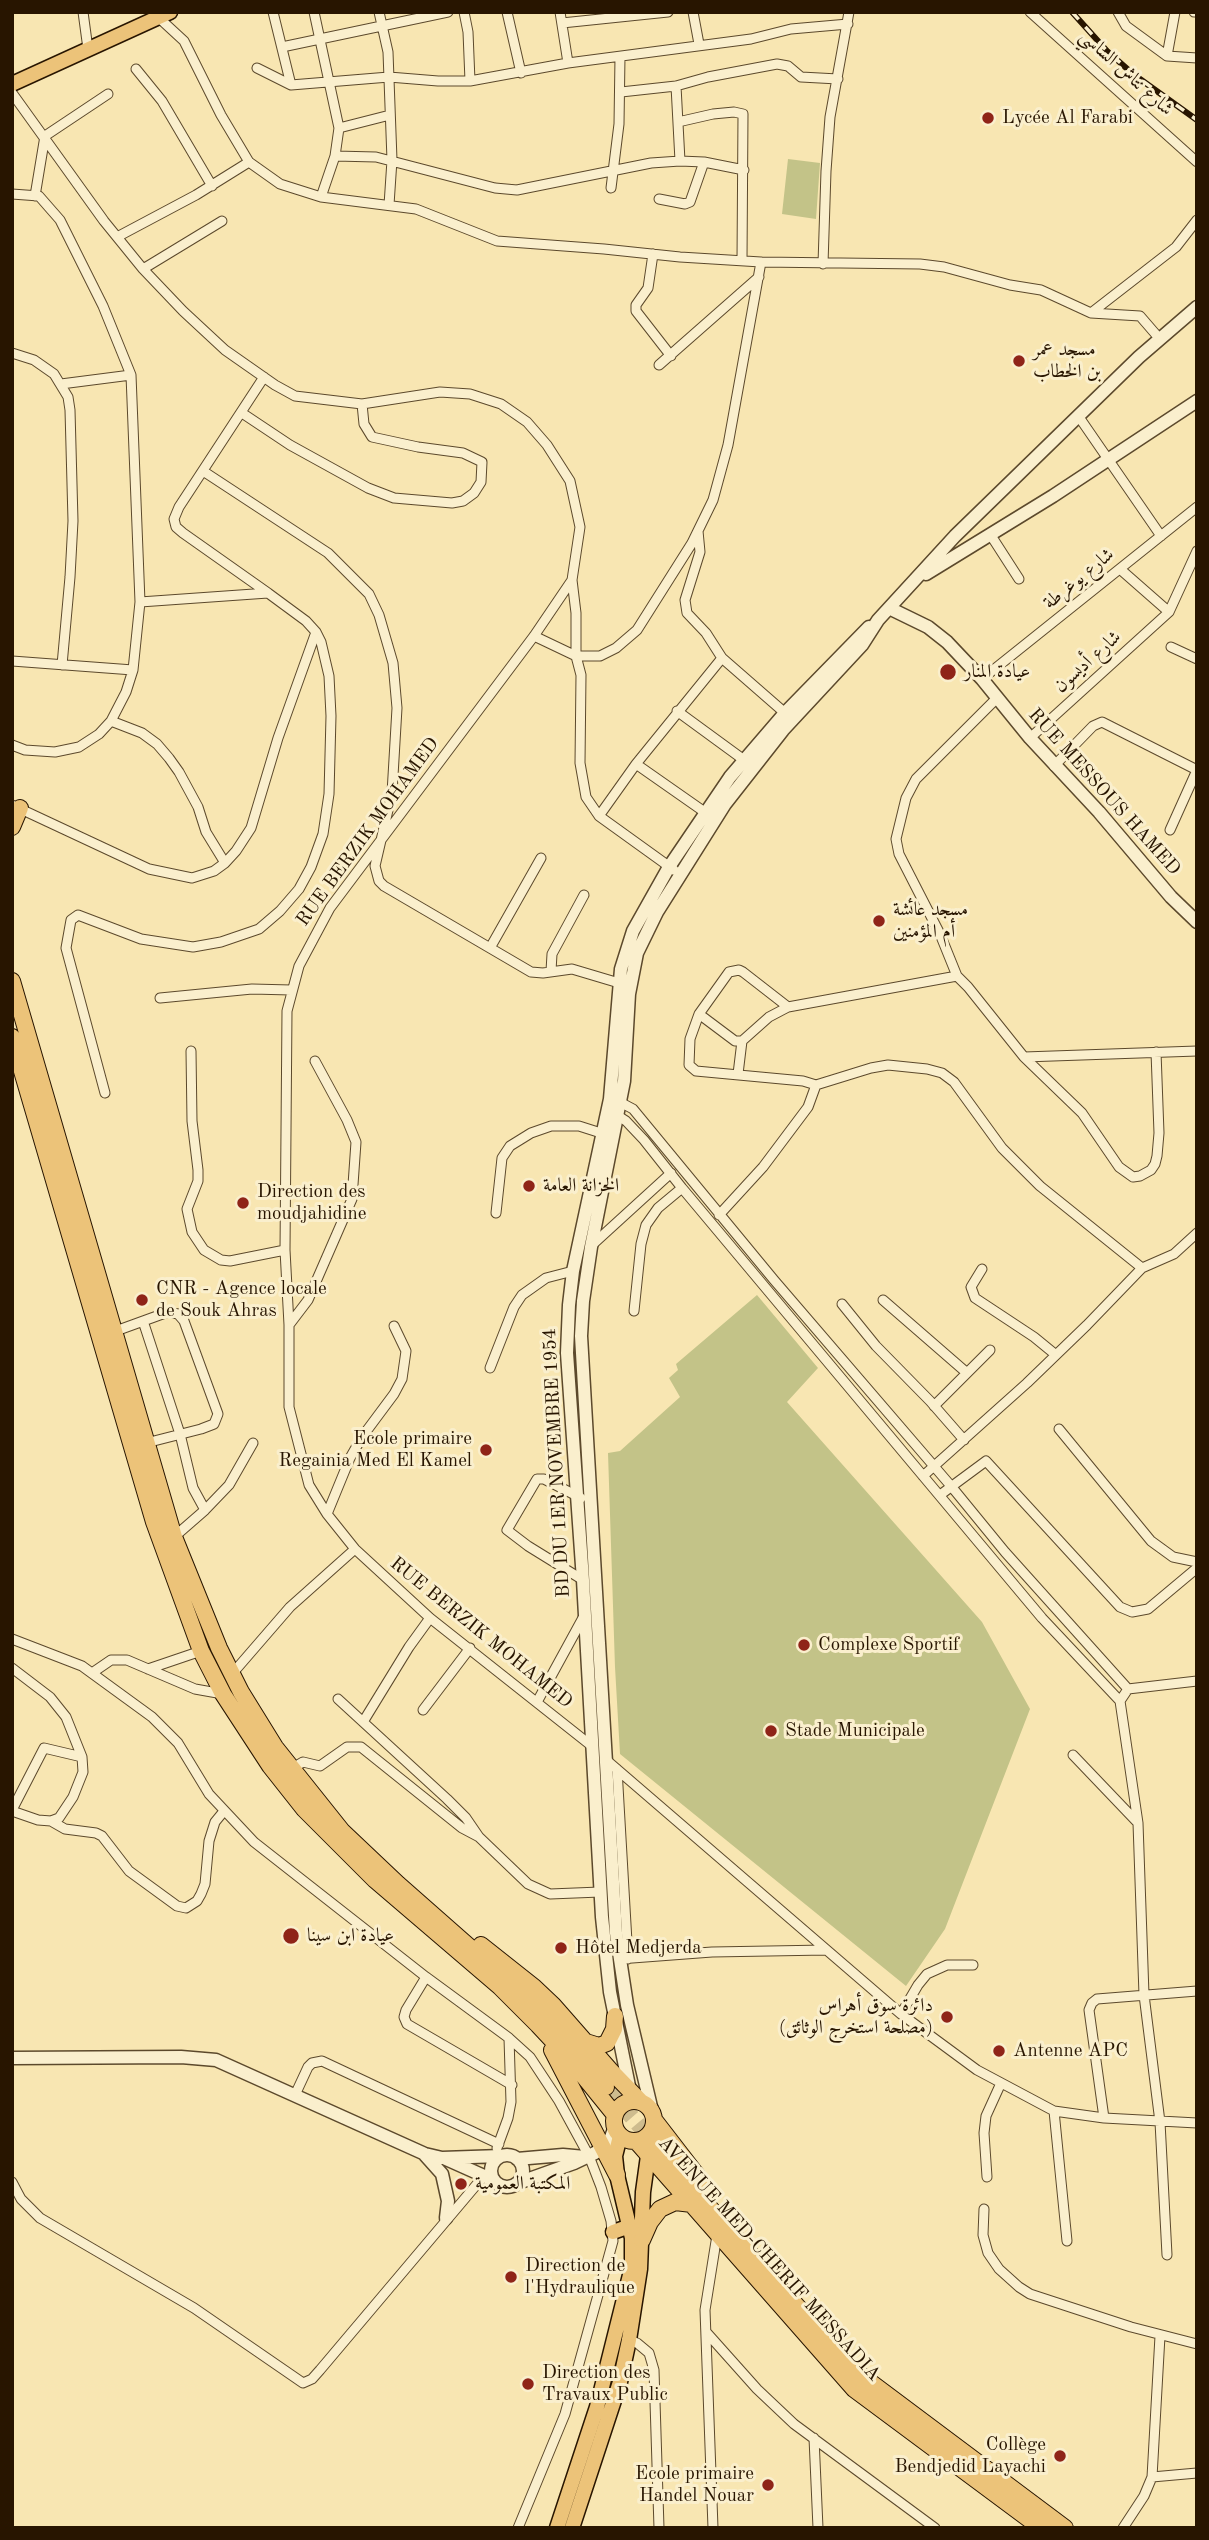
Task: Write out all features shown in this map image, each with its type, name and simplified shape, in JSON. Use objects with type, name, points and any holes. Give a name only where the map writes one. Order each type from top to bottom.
[{"type":"highway","points":[[12,827],[16,806]]},
{"type":"highway","points":[[12,981],[174,1537],[219,1648],[256,1719],[291,1769],[342,1831],[381,1869],[533,2003],[574,2046],[606,2087]]},
{"type":"highway","points":[[12,1037],[154,1522],[201,1651],[223,1693],[270,1766],[304,1809],[375,1880],[500,1987],[556,2043],[625,2140],[637,2142],[650,2134],[645,2109]]},
{"type":"highway","points":[[445,1924],[497,1956],[534,1987],[586,2042],[645,2109],[768,2262],[794,2301]]},
{"type":"highway","points":[[521,2009],[558,2061],[617,2175]]},
{"type":"highway","points":[[586,2042],[599,2046],[607,2043],[614,2029],[615,2016]]},
{"type":"highway","points":[[617,2126],[624,2104],[645,2109]]},
{"type":"highway","name":"AVENUE MED-CHERIF MESSADIA","points":[[637,2142],[656,2155],[717,2235],[854,2389],[1041,2528]]},
{"type":"highway","points":[[656,2155],[794,2301]]},
{"type":"highway","points":[[642,2240],[650,2222],[660,2209],[675,2202],[692,2204]]},
{"type":"highway","name":"AVENUE MED-CHERIF MESSADIA","points":[[794,2301],[844,2360],[861,2375],[1065,2528]]},
{"type":"main road","points":[[12,84],[164,15]]},
{"type":"main road","points":[[557,2528],[622,2338],[642,2240],[642,2202],[656,2155],[645,2109]]},
{"type":"main road","points":[[572,2528],[616,2394],[632,2267],[630,2226],[617,2175],[617,2126]]},
{"type":"main road","points":[[613,2232],[630,2226]]},
{"type":"street","points":[[83,12],[88,50]]},
{"type":"street","points":[[274,12],[291,85]]},
{"type":"street","points":[[314,12],[339,128],[335,156],[321,197]]},
{"type":"street","points":[[379,12],[388,52],[391,160],[389,205]]},
{"type":"street","points":[[282,47],[448,12]]},
{"type":"street","points":[[464,12],[468,32],[470,80]]},
{"type":"street","points":[[507,12],[521,73]]},
{"type":"street","points":[[560,12],[568,63]]},
{"type":"street","points":[[562,23],[668,12]]},
{"type":"street","points":[[693,12],[699,44]]},
{"type":"street","points":[[823,264],[830,117],[849,12]]},
{"type":"street","name":"شارع نتاش الساسي","points":[[1030,12],[1197,162]]},
{"type":"street","points":[[1118,12],[1126,26],[1167,56],[1197,58]]},
{"type":"street","points":[[1167,56],[1175,12]]},
{"type":"street","points":[[164,15],[184,41],[221,115],[249,162],[280,184],[321,197],[416,209],[497,241],[761,262],[920,264],[944,267],[1010,285],[1041,290],[1091,313],[1140,316],[1159,338]]},
{"type":"street","points":[[257,68],[291,85],[389,77],[438,81],[470,80],[568,63],[751,39],[792,29],[848,24]]},
{"type":"street","points":[[611,188],[619,124],[620,57]]},
{"type":"street","points":[[621,92],[676,86],[777,64],[788,66],[801,77],[838,79]]},
{"type":"street","points":[[136,69],[162,101],[212,186]]},
{"type":"street","points":[[676,86],[680,161]]},
{"type":"street","points":[[12,93],[143,269],[225,350],[264,377],[295,396],[362,404],[440,393],[470,394],[501,404],[527,422],[570,481],[580,527],[572,580],[576,613],[576,656],[581,675],[581,775],[586,797],[599,816],[674,870]]},
{"type":"street","points":[[35,195],[45,136],[108,94]]},
{"type":"street","points":[[678,122],[713,114],[742,112],[742,260]]},
{"type":"street","points":[[339,128],[390,115]]},
{"type":"street","points":[[335,156],[376,157],[495,188],[517,190],[651,163],[704,162],[744,170]]},
{"type":"street","points":[[117,237],[212,186],[249,162]]},
{"type":"street","points":[[659,199],[685,204],[690,202],[704,162]]},
{"type":"street","points":[[12,194],[35,195],[45,200],[60,220],[103,306],[131,375],[140,602],[133,670],[126,692],[111,721],[99,734],[79,747],[55,752],[24,750],[12,745]]},
{"type":"street","points":[[1091,313],[1176,247],[1197,220]]},
{"type":"street","points":[[143,269],[222,221]]},
{"type":"street","points":[[653,254],[648,288],[636,305],[636,312],[670,356]]},
{"type":"street","points":[[534,636],[576,656],[600,656],[616,648],[637,630],[698,531],[713,500],[728,445],[761,262]]},
{"type":"street","points":[[659,365],[759,277]]},
{"type":"street","points":[[1128,1689],[1005,1552],[633,1109],[615,1100],[626,1060],[633,966],[674,870],[789,724],[862,645],[878,620],[955,536],[1159,338],[1197,307]]},
{"type":"street","points":[[12,353],[34,360],[54,374],[68,397],[73,521],[62,665]]},
{"type":"street","points":[[61,384],[131,375]]},
{"type":"street","points":[[105,1093],[66,948],[71,920],[78,915],[141,939],[192,947],[221,942],[259,929],[280,911],[299,889],[311,867],[323,834],[329,794],[331,716],[326,656],[316,632],[293,610],[176,527],[174,519],[179,507],[264,377]]},
{"type":"street","points":[[919,577],[1109,460],[1197,401]]},
{"type":"street","points":[[242,413],[290,445],[368,488],[394,498],[452,503],[463,501],[474,493],[481,482],[482,461],[463,453],[372,437],[364,424],[362,404]]},
{"type":"street","points":[[1079,417],[1161,536]]},
{"type":"street","points":[[203,471],[328,553],[356,580],[375,606],[393,663],[397,708],[392,793],[375,866],[379,881],[531,972],[581,970],[619,983]]},
{"type":"street","name":"شارع يوغرطة","points":[[982,679],[1197,507]]},
{"type":"street","points":[[698,531],[700,552],[685,600],[687,613],[706,633],[722,658],[785,713]]},
{"type":"street","points":[[990,534],[1019,579]]},
{"type":"street","points":[[1120,569],[1169,612],[1197,551]]},
{"type":"street","name":"RUE BERZIK MOHAMED","points":[[572,580],[534,636],[330,908],[299,966],[290,990],[287,1011],[285,1250],[289,1407],[309,1485],[327,1514],[355,1549],[430,1618],[591,1745],[901,2014],[977,2070],[1054,2111],[1104,2118],[1197,2123]]},
{"type":"street","points":[[140,602],[268,593]]},
{"type":"street","name":"RUE MESSOUS HAMED","points":[[890,608],[937,633],[982,679],[1054,766],[1115,830],[1171,897],[1197,922]]},
{"type":"street","name":"شارع أديسون","points":[[1030,738],[1169,612]]},
{"type":"street","name":"BD DU 1ER NOVEMBRE 1954","points":[[645,2109],[615,2016],[604,1944],[568,1353],[569,1305],[574,1267],[601,1133],[612,1114],[615,1100],[619,983],[625,952],[633,931],[674,870],[705,813],[744,760],[854,640],[878,620]]},
{"type":"street","points":[[16,806],[149,869],[192,878],[214,871],[225,863],[251,828],[278,738],[316,632]]},
{"type":"street","points":[[1171,647],[1197,659]]},
{"type":"street","points":[[599,816],[677,711],[722,658]]},
{"type":"street","points":[[12,661],[133,670]]},
{"type":"street","points":[[996,699],[916,779],[906,797],[896,839],[899,854],[940,934],[957,976],[1024,1057],[1082,1113],[1119,1167],[1133,1177],[1151,1170],[1157,1156],[1159,1133],[1156,1052]]},
{"type":"street","points":[[677,711],[744,760]]},
{"type":"street","points":[[111,721],[142,733],[157,744],[169,758],[198,807],[206,832],[225,863]]},
{"type":"street","points":[[1054,766],[1093,726],[1102,722],[1197,770],[1170,830]]},
{"type":"street","points":[[636,764],[705,813]]},
{"type":"street","points":[[490,948],[541,858]]},
{"type":"street","points":[[551,971],[552,954],[584,895]]},
{"type":"street","points":[[788,1007],[743,972],[729,972],[699,1014],[690,1039],[688,1065],[696,1071],[803,1081],[816,1085],[888,1065],[942,1073],[954,1082],[1002,1148],[1020,1168],[1142,1268]]},
{"type":"street","points":[[738,1074],[742,1041],[769,1017],[788,1007],[957,976]]},
{"type":"street","points":[[160,998],[252,989],[290,990]]},
{"type":"street","points":[[699,1014],[735,1041],[742,1041]]},
{"type":"street","points":[[191,1051],[192,1121],[198,1170],[198,1181],[187,1209],[192,1232],[204,1250],[221,1260],[230,1261],[285,1250]]},
{"type":"street","points":[[1024,1057],[1197,1051]]},
{"type":"street","points":[[289,1325],[308,1300],[352,1199],[356,1142],[315,1061]]},
{"type":"street","points":[[719,1214],[763,1167],[808,1107],[816,1085]]},
{"type":"street","points":[[645,2109],[627,2005],[606,1760],[581,1336],[583,1301],[612,1114],[635,1130],[1042,1618],[1120,1701],[1138,1823],[1144,1995],[1160,2122],[1167,2255]]},
{"type":"street","points":[[496,1213],[502,1158],[510,1146],[531,1133],[551,1126],[579,1126],[601,1133]]},
{"type":"street","points":[[489,1368],[514,1307],[522,1295],[546,1278],[574,1267],[591,1247],[671,1173]]},
{"type":"street","points":[[634,1311],[641,1244],[646,1225],[658,1208],[682,1188]]},
{"type":"street","points":[[923,1476],[1056,1355],[1142,1268],[1174,1254],[1197,1233]]},
{"type":"street","points":[[982,1269],[971,1287],[975,1298],[1056,1355]]},
{"type":"street","points":[[883,1300],[967,1373]]},
{"type":"street","points":[[842,1304],[876,1346],[964,1440]]},
{"type":"street","points":[[113,1332],[168,1312],[174,1312],[181,1317],[215,1405],[218,1418],[214,1424],[146,1443]]},
{"type":"street","points":[[143,1321],[180,1434],[192,1488],[205,1510]]},
{"type":"street","points":[[327,1514],[356,1448],[402,1379],[406,1352],[394,1326]]},
{"type":"street","points":[[934,1406],[990,1350]]},
{"type":"street","points":[[1059,1430],[1151,1541],[1173,1557],[1197,1562]]},
{"type":"street","points":[[174,1537],[229,1485],[253,1443]]},
{"type":"street","points":[[940,1495],[981,1463],[988,1463],[1125,1610],[1141,1612],[1147,1609],[1197,1568]]},
{"type":"street","points":[[583,1580],[507,1530],[537,1479],[544,1479],[592,1503]]},
{"type":"street","points":[[232,1674],[290,1607],[355,1549]]},
{"type":"street","points":[[537,1702],[584,1614]]},
{"type":"street","points":[[363,1722],[430,1618]]},
{"type":"street","points":[[12,1639],[67,1658],[152,1717],[178,1742],[209,1794],[254,1842],[426,1977],[509,2038],[530,2057],[559,2101],[587,2156],[609,2212],[613,2232],[611,2253],[571,2396],[518,2528]]},
{"type":"street","points":[[423,1710],[470,1648]]},
{"type":"street","points":[[148,1669],[201,1651]]},
{"type":"street","points":[[92,1673],[111,1660],[120,1658],[195,1689],[223,1693]]},
{"type":"street","points":[[12,1669],[44,1692],[66,1717],[82,1757],[83,1772],[73,1797],[58,1818],[51,1821]]},
{"type":"street","points":[[1120,1701],[1128,1689],[1197,1681]]},
{"type":"street","points":[[338,1699],[466,1818],[480,1837],[528,1884],[539,1890],[563,1895],[600,1892]]},
{"type":"street","points":[[291,1769],[303,1762],[320,1766],[347,1747],[362,1746],[462,1828],[480,1837]]},
{"type":"street","points":[[82,1757],[44,1748],[12,1811],[38,1820],[51,1821],[65,1829],[102,1836],[128,1871],[177,1906],[186,1908],[197,1901],[201,1894],[205,1884],[209,1841],[215,1822],[224,1811]]},
{"type":"street","points":[[1073,1755],[1138,1823]]},
{"type":"street","points":[[617,1769],[624,1959]]},
{"type":"street","points":[[407,1782],[416,1770]]},
{"type":"street","points":[[624,1959],[712,1952],[826,1950]]},
{"type":"street","points":[[901,2014],[927,1974],[947,1965],[973,1965]]},
{"type":"street","points":[[426,1977],[406,2010],[404,2017],[407,2024],[512,2085]]},
{"type":"street","points":[[1104,2118],[1089,2010],[1097,1999],[1197,1992]]},
{"type":"street","points":[[12,2182],[21,2199],[40,2218],[194,2308],[303,2383],[312,2379],[320,2370],[446,2218],[488,2178],[508,2118],[512,2085],[509,2038]]},
{"type":"street","points":[[12,2058],[181,2057],[216,2060],[425,2154],[442,2158],[488,2178],[502,2187],[513,2186],[604,2147],[617,2126]]},
{"type":"street","points":[[295,2095],[308,2067],[312,2063],[322,2061],[498,2152],[517,2159],[587,2156]]},
{"type":"street","points":[[987,2177],[984,2133],[986,2116],[1001,2083]]},
{"type":"street","points":[[1054,2111],[1067,2241]]},
{"type":"street","points":[[442,2158],[498,2152]]},
{"type":"street","points":[[425,2154],[442,2174],[448,2201],[446,2218]]},
{"type":"street","points":[[517,2159],[523,2168],[518,2183]]},
{"type":"street","points":[[984,2209],[983,2235],[988,2253],[1009,2280],[1030,2294],[1160,2336],[1197,2344]]},
{"type":"street","points":[[713,2528],[705,2310],[717,2235]]},
{"type":"street","points":[[707,2333],[757,2389],[794,2424],[935,2528]]},
{"type":"street","points":[[1124,2528],[1144,2496],[1152,2477],[1160,2336]]},
{"type":"street","points":[[622,2338],[644,2347],[649,2353],[654,2370],[660,2528]]},
{"type":"street","points":[[814,2438],[818,2528]]},
{"type":"street","points":[[1152,2477],[1197,2473]]},
{"type":"green space","points":[[788,159],[820,163],[816,219],[782,214]]},
{"type":"green space","name":"Complexe Sportif","points":[[757,1295],[818,1368],[787,1402],[982,1622],[1030,1709],[945,1929],[906,1986],[620,1754],[608,1453],[620,1451],[680,1397],[669,1378],[678,1370],[676,1364]]},
{"type":"tunnel","points":[[606,2087],[662,2152]]},
{"type":"railway","points":[[1072,12],[1107,51],[1133,74],[1197,120]]},
{"type":"place","name":"Lycée Al Farabi","points":[[988,118]]},
{"type":"place","name":"مسجد عمر بن الخطاب","points":[[1019,361]]},
{"type":"place","name":"عيادة المنار","points":[[948,672]]},
{"type":"place","name":"مسجد عائشة أم المؤمنين","points":[[879,921]]},
{"type":"place","name":"الخزانة العامة","points":[[529,1186]]},
{"type":"place","name":"Direction des moudjahidine","points":[[243,1203]]},
{"type":"place","name":"CNR - Agence locale de Souk Ahras","points":[[142,1300]]},
{"type":"place","name":"Ecole primaire Regainia Med El Kamel","points":[[486,1450]]},
{"type":"place","name":"Complexe Sportif","points":[[804,1645]]},
{"type":"place","name":"Stade Municipale","points":[[771,1731]]},
{"type":"place","name":"عيادة ابن سينا","points":[[291,1936]]},
{"type":"place","name":"Hôtel Medjerda","points":[[561,1948]]},
{"type":"place","name":"دائرة سوق أهراس (مصلحة استخرج الوثائق)","points":[[947,2017]]},
{"type":"place","name":"Antenne APC","points":[[999,2051]]},
{"type":"place","name":"المكتبة العمومية","points":[[461,2184]]},
{"type":"place","name":"Direction de l'Hydraulique","points":[[511,2277]]},
{"type":"place","name":"Direction des Travaux Public","points":[[528,2384]]},
{"type":"place","name":"Collège Bendjedid Layachi","points":[[1060,2456]]},
{"type":"place","name":"Ecole primaire Handel Nouar","points":[[768,2485]]}]
